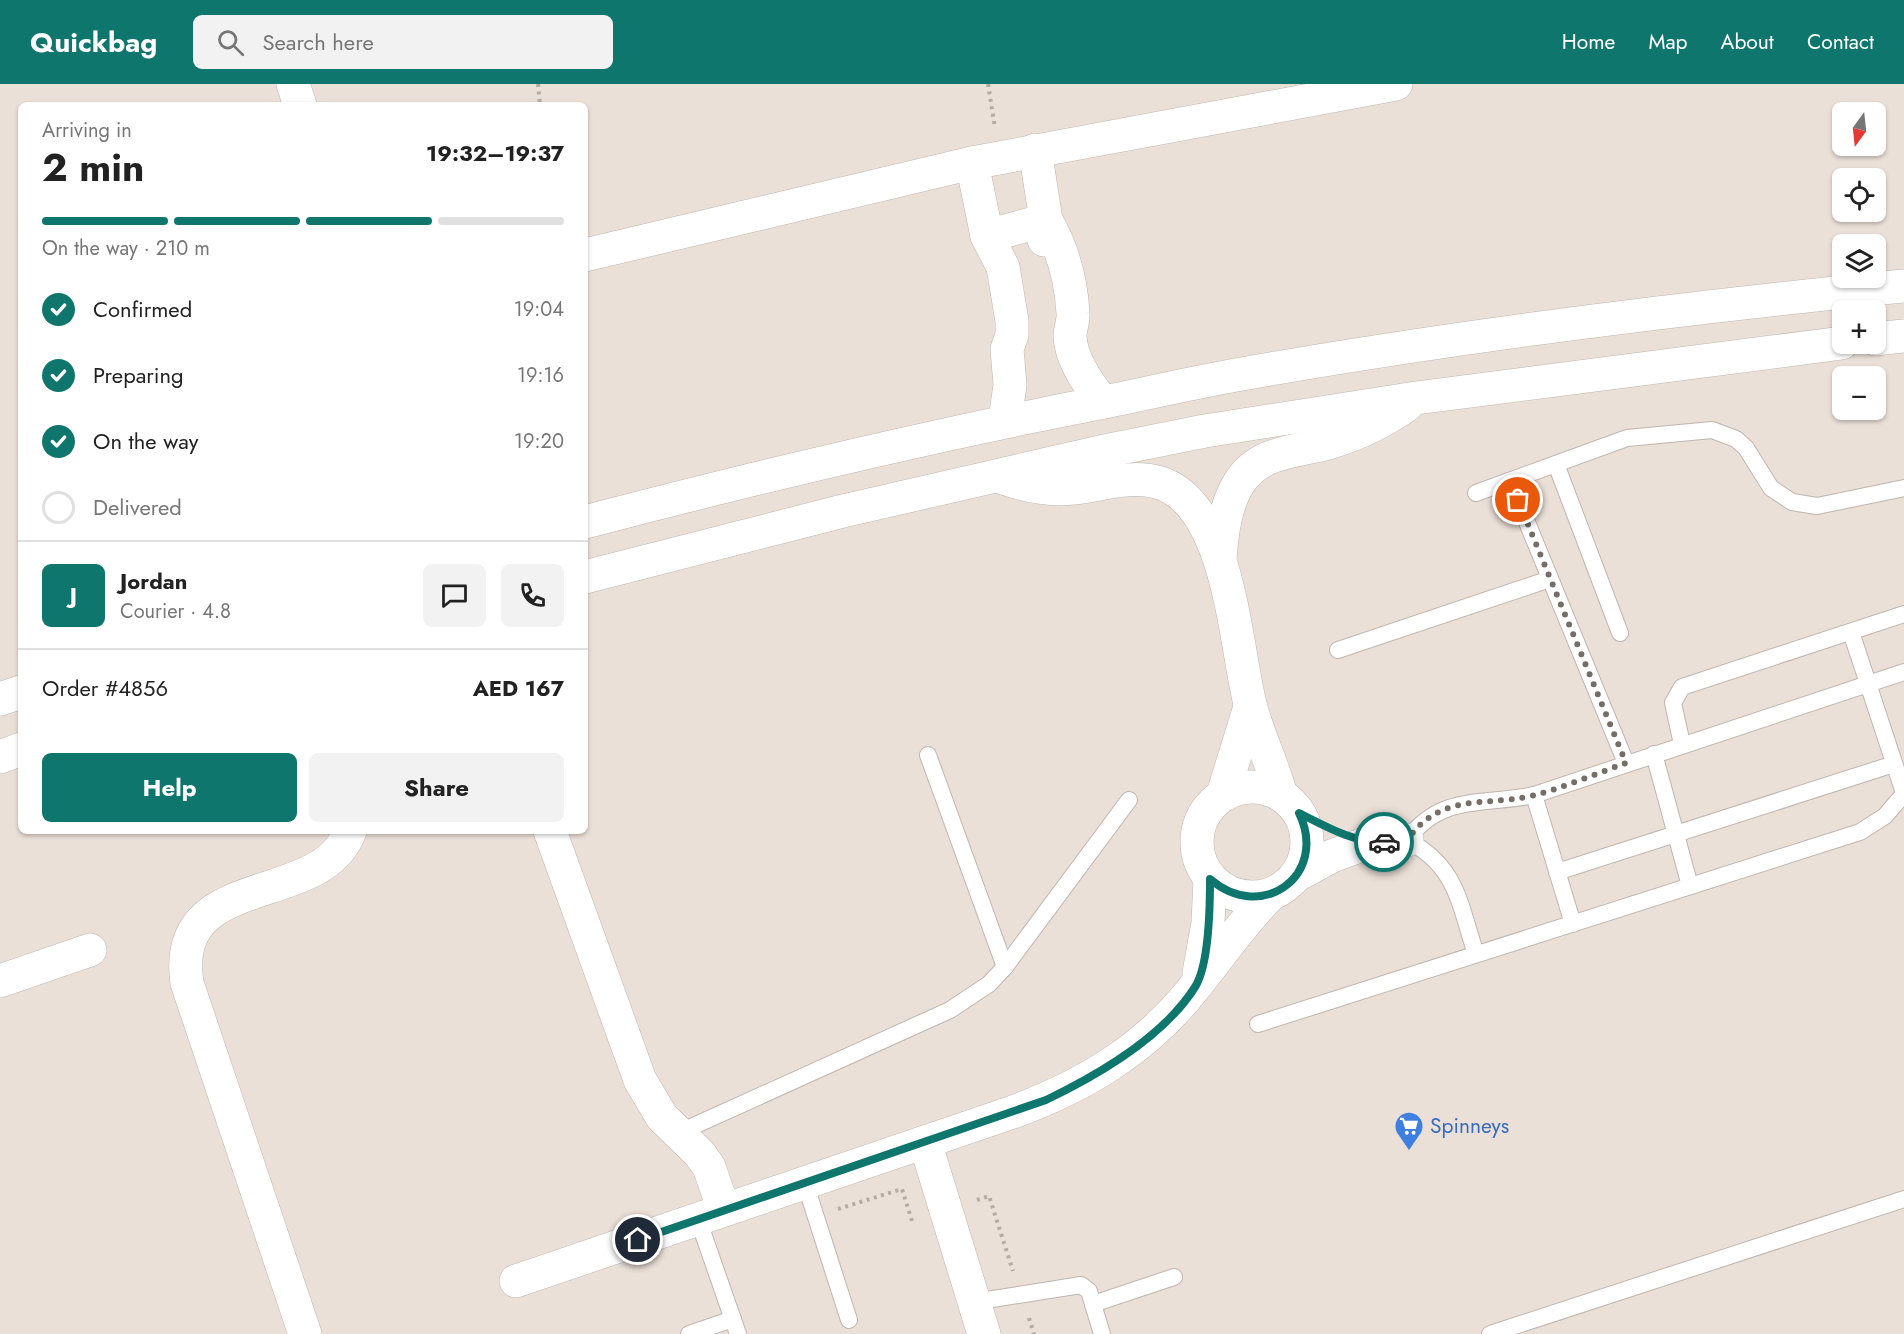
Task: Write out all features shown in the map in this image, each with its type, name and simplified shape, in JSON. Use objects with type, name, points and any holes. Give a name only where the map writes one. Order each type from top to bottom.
[{"type":"street","points":[[293,84],[299,102]]},
{"type":"street","points":[[588,254],[986,160],[1396,84]]},
{"type":"street","points":[[1035,150],[1046,220],[1064,258],[1073,313],[1070,334],[1081,371],[1103,402]]},
{"type":"street","points":[[986,160],[987,236],[1003,267],[1012,321],[1012,335],[1007,349],[1010,385],[1005,420]]},
{"type":"street","points":[[987,236],[1046,220]]},
{"type":"street","points":[[588,521],[855,454],[1005,420],[1233,375],[1519,331],[1701,307],[1904,286]]},
{"type":"street","points":[[1886,338],[1904,336]]},
{"type":"street","points":[[588,576],[832,514],[1205,430],[1416,398],[1832,344]]},
{"type":"street","points":[[1220,559],[1225,523],[1233,493],[1249,471],[1277,453],[1328,443],[1358,433],[1398,411],[1416,398]]},
{"type":"street","points":[[996,476],[1021,484],[1047,488],[1074,488],[1134,479],[1160,483],[1182,495],[1191,504],[1220,559],[1250,707],[1290,804],[1305,825],[1307,851],[1297,875]]},
{"type":"street","points":[[0,699],[18,693]]},
{"type":"street","points":[[1223,794],[1250,707]]},
{"type":"street","points":[[0,757],[18,750]]},
{"type":"street","points":[[1270,895],[1238,896],[1220,887],[1210,879],[1197,854],[1198,827],[1203,814],[1223,794],[1246,786],[1270,790],[1334,830],[1370,842]]},
{"type":"street","points":[[305,1334],[188,983],[186,956],[194,931],[213,910],[316,867],[341,848],[348,834]]},
{"type":"street","points":[[551,834],[640,1080],[662,1117],[709,1167],[711,1215]]},
{"type":"street","points":[[516,1281],[1046,1100],[1080,1084],[1113,1064],[1171,1015],[1196,986],[1237,929],[1270,895],[1285,887],[1297,875],[1332,856],[1370,842],[1407,840]]},
{"type":"street","points":[[1196,986],[1205,944],[1210,879]]},
{"type":"street","points":[[0,981],[90,951]]},
{"type":"street","points":[[925,1142],[984,1334]]},
{"type":"lane","points":[[1476,493],[1627,438],[1712,430],[1736,439],[1746,448],[1771,488],[1792,502],[1817,506],[1904,488]]},
{"type":"lane","points":[[1556,464],[1620,633]]},
{"type":"lane","points":[[1510,481],[1626,763]]},
{"type":"lane","points":[[1338,650],[1550,579]]},
{"type":"lane","points":[[1682,744],[1673,704],[1682,687],[1904,614]]},
{"type":"lane","points":[[1258,1024],[1860,832],[1885,816],[1904,793],[1851,632]]},
{"type":"lane","points":[[1476,954],[1446,869],[1422,848],[1407,840],[1424,821],[1448,807],[1473,801],[1534,795],[1904,672]]},
{"type":"lane","points":[[1654,754],[1690,886]]},
{"type":"lane","points":[[928,755],[1005,967]]},
{"type":"lane","points":[[1557,872],[1894,764]]},
{"type":"lane","points":[[1534,795],[1573,924]]},
{"type":"lane","points":[[678,1133],[970,999],[1005,967],[1129,800]]},
{"type":"lane","points":[[805,1183],[849,1320]]},
{"type":"lane","points":[[1490,1334],[1904,1199]]},
{"type":"lane","points":[[689,1334],[735,1327],[711,1215]]},
{"type":"lane","points":[[1093,1304],[1174,1277]]},
{"type":"lane","points":[[974,1302],[1081,1285],[1089,1291],[1102,1334]]},
{"type":"path","points":[[538,84],[540,102]]},
{"type":"path","points":[[986,160],[987,84]]},
{"type":"way so far","points":[[1384,842],[1407,840],[1424,821],[1448,807],[1473,801],[1534,795],[1626,763],[1518,500]]},
{"type":"place","name":"Spinneys","points":[[1409,1152]]},
{"type":"route","points":[[638,1240],[1046,1100],[1080,1084],[1113,1064],[1143,1041],[1171,1015],[1196,986],[1208,923],[1210,879],[1231,894],[1244,897],[1270,895],[1285,887],[1297,875],[1307,851],[1305,825],[1299,813],[1352,837],[1370,842],[1384,842]]}]
